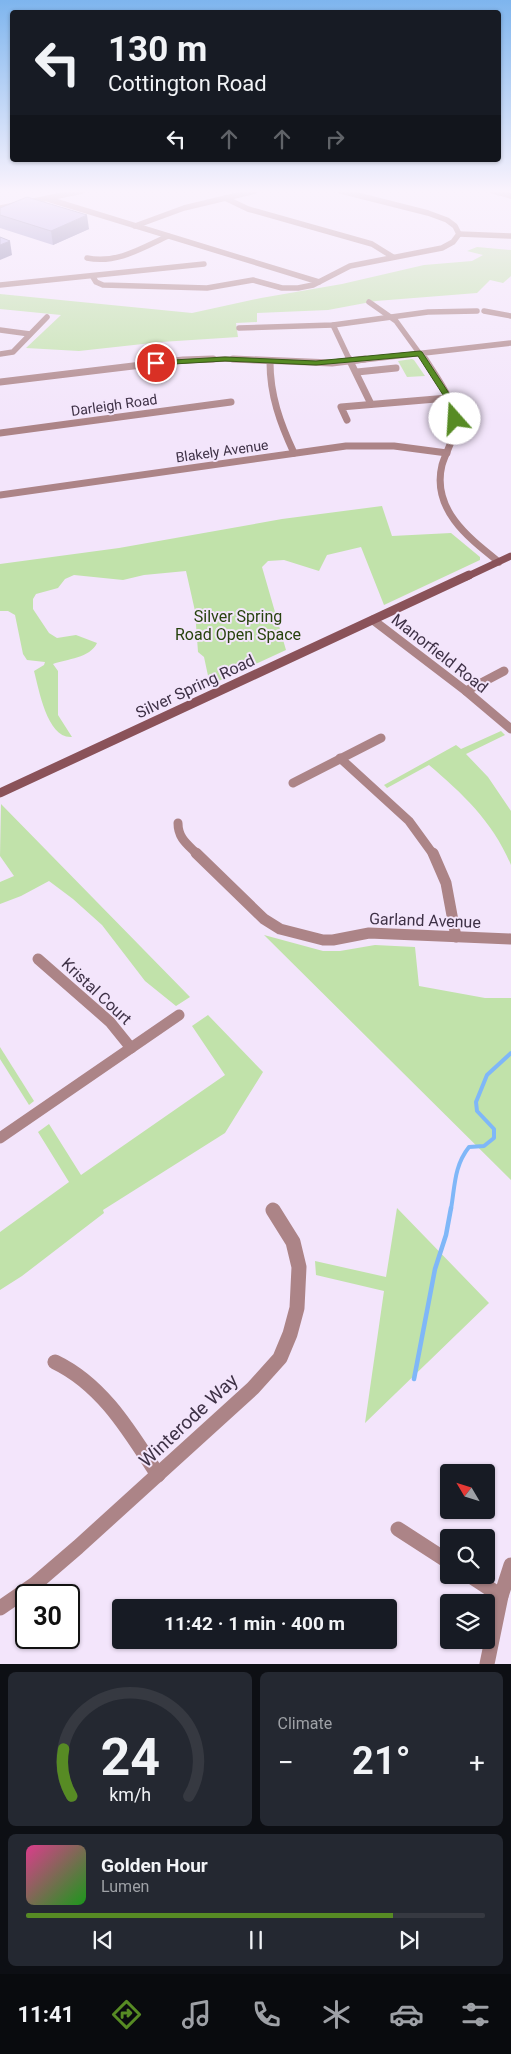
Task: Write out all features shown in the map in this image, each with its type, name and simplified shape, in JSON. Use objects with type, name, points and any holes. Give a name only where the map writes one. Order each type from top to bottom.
[{"type":"main road","name":"Silver Spring Road","points":[[0,793],[511,556]]},
{"type":"street","points":[[0,285],[164,269]]},
{"type":"street","points":[[276,269],[319,282]]},
{"type":"street","points":[[185,293],[247,280],[256,280],[279,288],[291,289],[309,286],[345,269]]},
{"type":"street","points":[[93,277],[96,282],[103,285],[207,288]]},
{"type":"street","points":[[369,302],[392,317],[406,333],[448,398],[455,419],[452,441],[442,468],[442,494],[451,514],[465,536],[499,562]]},
{"type":"street","points":[[239,328],[333,325],[445,311],[476,310]]},
{"type":"street","points":[[484,311],[511,316]]},
{"type":"street","points":[[0,354],[13,352],[47,317]]},
{"type":"street","points":[[333,325],[371,404]]},
{"type":"street","points":[[0,330],[30,334]]},
{"type":"street","points":[[0,382],[183,360],[225,359],[316,363],[511,343]]},
{"type":"street","points":[[270,362],[270,382],[275,410],[294,453]]},
{"type":"street","points":[[357,372],[396,368]]},
{"type":"street","points":[[347,420],[340,407],[448,398]]},
{"type":"street","name":"Darleigh Road","points":[[0,433],[231,402]]},
{"type":"street","name":"Blakely Avenue","points":[[0,495],[294,453],[374,445],[447,453]]},
{"type":"street","name":"Manorfield Road","points":[[373,620],[466,691],[511,729]]},
{"type":"street","points":[[466,691],[504,671]]},
{"type":"street","points":[[293,783],[381,738]]},
{"type":"street","points":[[340,758],[406,819],[432,850],[440,866],[450,896],[456,937]]},
{"type":"street","name":"Garland Avenue","points":[[178,823],[178,832],[182,838],[264,919],[280,929],[311,938],[333,940],[370,933],[511,939]]},
{"type":"street","name":"Kristal Court","points":[[38,959],[110,1022],[131,1048]]},
{"type":"street","points":[[0,1138],[179,1014]]},
{"type":"street","name":"Winterode Way","points":[[0,1608],[45,1576],[158,1475],[267,1373],[286,1346],[297,1300],[299,1272],[293,1242],[273,1210]]},
{"type":"street","points":[[54,1362],[72,1370],[95,1389],[135,1440],[158,1475]]},
{"type":"street","points":[[398,1529],[440,1556]]},
{"type":"street","points":[[486,1664],[501,1596],[511,1565]]},
{"type":"street","points":[[483,1584],[501,1596]]},
{"type":"green space","points":[[408,269],[511,269],[511,276],[503,283],[490,280],[477,293],[376,301],[328,310],[257,313],[257,322],[236,323],[238,337],[161,342],[79,351],[26,348],[61,315],[0,309],[0,294],[192,313],[261,298],[342,284]]},
{"type":"green space","points":[[412,359],[425,376],[407,377],[398,361]]},
{"type":"green space","name":"Silver Spring Road Open Space","points":[[382,506],[392,536],[451,533],[480,557],[480,560],[384,605],[361,547],[327,555],[319,571],[284,560],[268,561],[262,567],[286,650],[210,685],[204,657],[198,652],[195,611],[186,571],[144,575],[123,580],[74,575],[65,579],[58,588],[36,594],[33,599],[33,609],[49,633],[57,638],[76,635],[97,643],[94,648],[84,655],[53,664],[58,671],[58,715],[72,737],[63,735],[56,730],[46,712],[34,671],[44,665],[45,662],[27,660],[23,654],[15,615],[8,611],[0,611],[0,564],[119,548],[282,519]]},
{"type":"green space","points":[[501,731],[505,735],[466,754],[488,777],[511,811],[511,865],[486,822],[454,787],[429,765],[387,788],[384,785],[456,745],[461,749]]},
{"type":"green space","points":[[1,804],[190,997],[176,1006],[145,981],[102,925],[49,881],[21,896],[0,904],[0,882],[14,876],[0,856]]},
{"type":"green space","points":[[264,935],[323,951],[340,951],[375,945],[415,947],[419,986],[485,998],[511,998],[511,1180]]},
{"type":"green space","points":[[208,1015],[263,1072],[225,1133],[103,1210],[104,1213],[22,1276],[0,1290],[0,1232],[69,1182],[38,1132],[49,1124],[81,1175],[225,1075],[192,1026]]},
{"type":"green space","points":[[0,1047],[34,1101],[29,1105],[0,1059]]},
{"type":"green space","points":[[397,1208],[489,1303],[365,1423],[384,1291],[316,1275],[315,1261],[386,1277]]},
{"type":"waterway","points":[[451,1209],[456,1176],[464,1154],[469,1147],[484,1146],[494,1138],[494,1129],[477,1111],[476,1102],[487,1075],[511,1053]]},
{"type":"waterway","points":[[414,1379],[435,1269],[446,1235],[451,1208]]},
{"type":"route","points":[[156,363],[225,359],[316,363],[420,353],[448,398],[455,419]]}]
